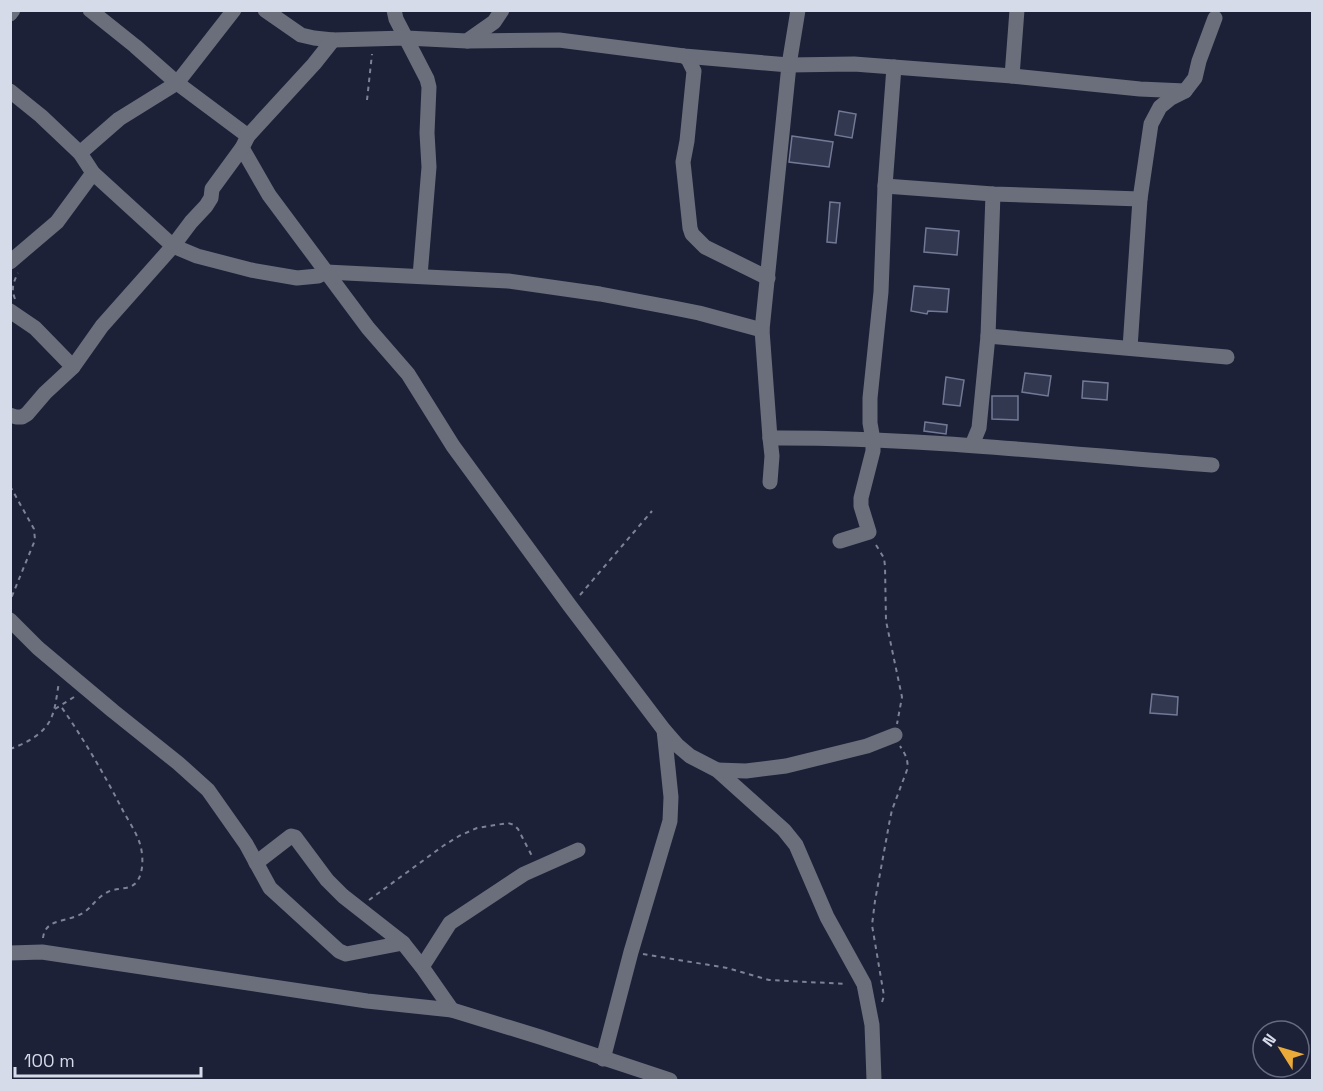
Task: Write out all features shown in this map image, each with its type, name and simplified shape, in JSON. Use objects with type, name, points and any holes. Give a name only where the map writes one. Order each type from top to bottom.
[{"type":"street","points":[[10,15],[14,10]]},
{"type":"street","points":[[90,10],[245,142],[269,195],[368,328],[408,374],[453,446],[664,730],[690,756],[717,770],[784,830],[796,845],[827,917],[864,984],[872,1025],[874,1080]]},
{"type":"street","points":[[80,153],[119,119],[177,83],[234,10]]},
{"type":"street","points":[[265,10],[301,34],[333,40],[406,38],[467,41],[560,40],[684,56],[789,65],[854,64],[1185,91]]},
{"type":"street","points":[[394,10],[396,19],[429,87],[427,133],[429,167],[420,276]]},
{"type":"street","points":[[467,41],[494,22],[502,10]]},
{"type":"street","points":[[770,482],[772,456],[762,330],[789,65],[798,10]]},
{"type":"street","points":[[1012,76],[1017,10]]},
{"type":"street","points":[[1130,348],[1140,199],[1151,124],[1160,107],[1185,91],[1196,78],[1199,61],[1215,18]]},
{"type":"street","points":[[10,415],[22,417],[27,414],[45,393],[73,368],[102,326],[210,201],[212,189],[245,142],[333,40]]},
{"type":"street","points":[[684,56],[694,71],[683,162],[692,234],[705,247],[768,278]]},
{"type":"street","points":[[840,541],[869,532],[861,506],[861,498],[873,452],[870,398],[881,292],[885,186],[894,67]]},
{"type":"street","points":[[12,94],[41,116],[80,153],[93,173],[173,246],[197,256],[297,278],[318,276],[326,272],[508,281],[600,294],[699,313],[762,330]]},
{"type":"street","points":[[15,267],[57,222],[93,173]]},
{"type":"street","points":[[885,186],[993,194],[1140,199]]},
{"type":"street","points":[[972,445],[979,428],[988,336],[993,194]]},
{"type":"street","points":[[14,313],[36,328],[73,368]]},
{"type":"street","points":[[988,336],[1227,357]]},
{"type":"street","points":[[770,438],[972,445],[1212,465]]},
{"type":"street","points":[[10,620],[38,648],[208,790],[246,844],[270,888],[342,953],[403,943]]},
{"type":"street","points":[[603,1059],[631,952],[670,821],[664,730]]},
{"type":"street","points":[[717,770],[746,771],[786,765],[867,746],[895,735]]},
{"type":"street","points":[[256,863],[291,836],[295,837],[327,880],[343,896],[403,943],[452,1010]]},
{"type":"street","points":[[422,967],[450,923],[524,874],[578,849]]},
{"type":"street","points":[[10,953],[42,952],[366,1001],[452,1010],[670,1080]]},
{"type":"path","points":[[367,100],[372,39]]},
{"type":"path","points":[[14,313],[17,305],[12,291],[15,267]]},
{"type":"path","points":[[10,486],[34,529],[34,540],[10,600]]},
{"type":"path","points":[[570,606],[652,511]]},
{"type":"path","points":[[869,532],[884,558],[886,621],[902,697],[895,735],[908,764],[892,810],[873,913],[872,925],[884,996],[882,1003]]},
{"type":"path","points":[[10,749],[35,737],[47,726],[55,709],[62,668]]},
{"type":"path","points":[[55,709],[87,689]]},
{"type":"path","points":[[42,952],[43,935],[47,927],[85,913],[106,892],[126,889],[134,885],[138,881],[142,868],[140,844],[130,823],[90,750],[60,705]]},
{"type":"path","points":[[360,908],[443,846],[477,828],[508,823],[514,825],[538,868]]},
{"type":"path","points":[[631,952],[727,968],[769,980],[864,984]]},
{"type":"building","points":[[839,111],[856,114],[852,138],[835,135]]},
{"type":"building","points":[[792,136],[833,142],[829,167],[789,162]]},
{"type":"building","points":[[830,202],[840,203],[836,243],[827,242]]},
{"type":"building","points":[[926,228],[959,231],[957,255],[924,252]]},
{"type":"building","points":[[914,286],[949,289],[947,312],[928,311],[927,314],[911,311]]},
{"type":"building","points":[[1025,373],[1051,376],[1048,396],[1022,392]]},
{"type":"building","points":[[946,377],[964,380],[960,406],[943,404]]},
{"type":"building","points":[[1083,381],[1108,383],[1107,400],[1082,398]]},
{"type":"building","points":[[992,396],[1018,396],[1018,420],[992,419]]},
{"type":"building","points":[[925,422],[947,425],[946,434],[924,431]]},
{"type":"building","points":[[1152,694],[1178,697],[1177,715],[1150,713]]}]
